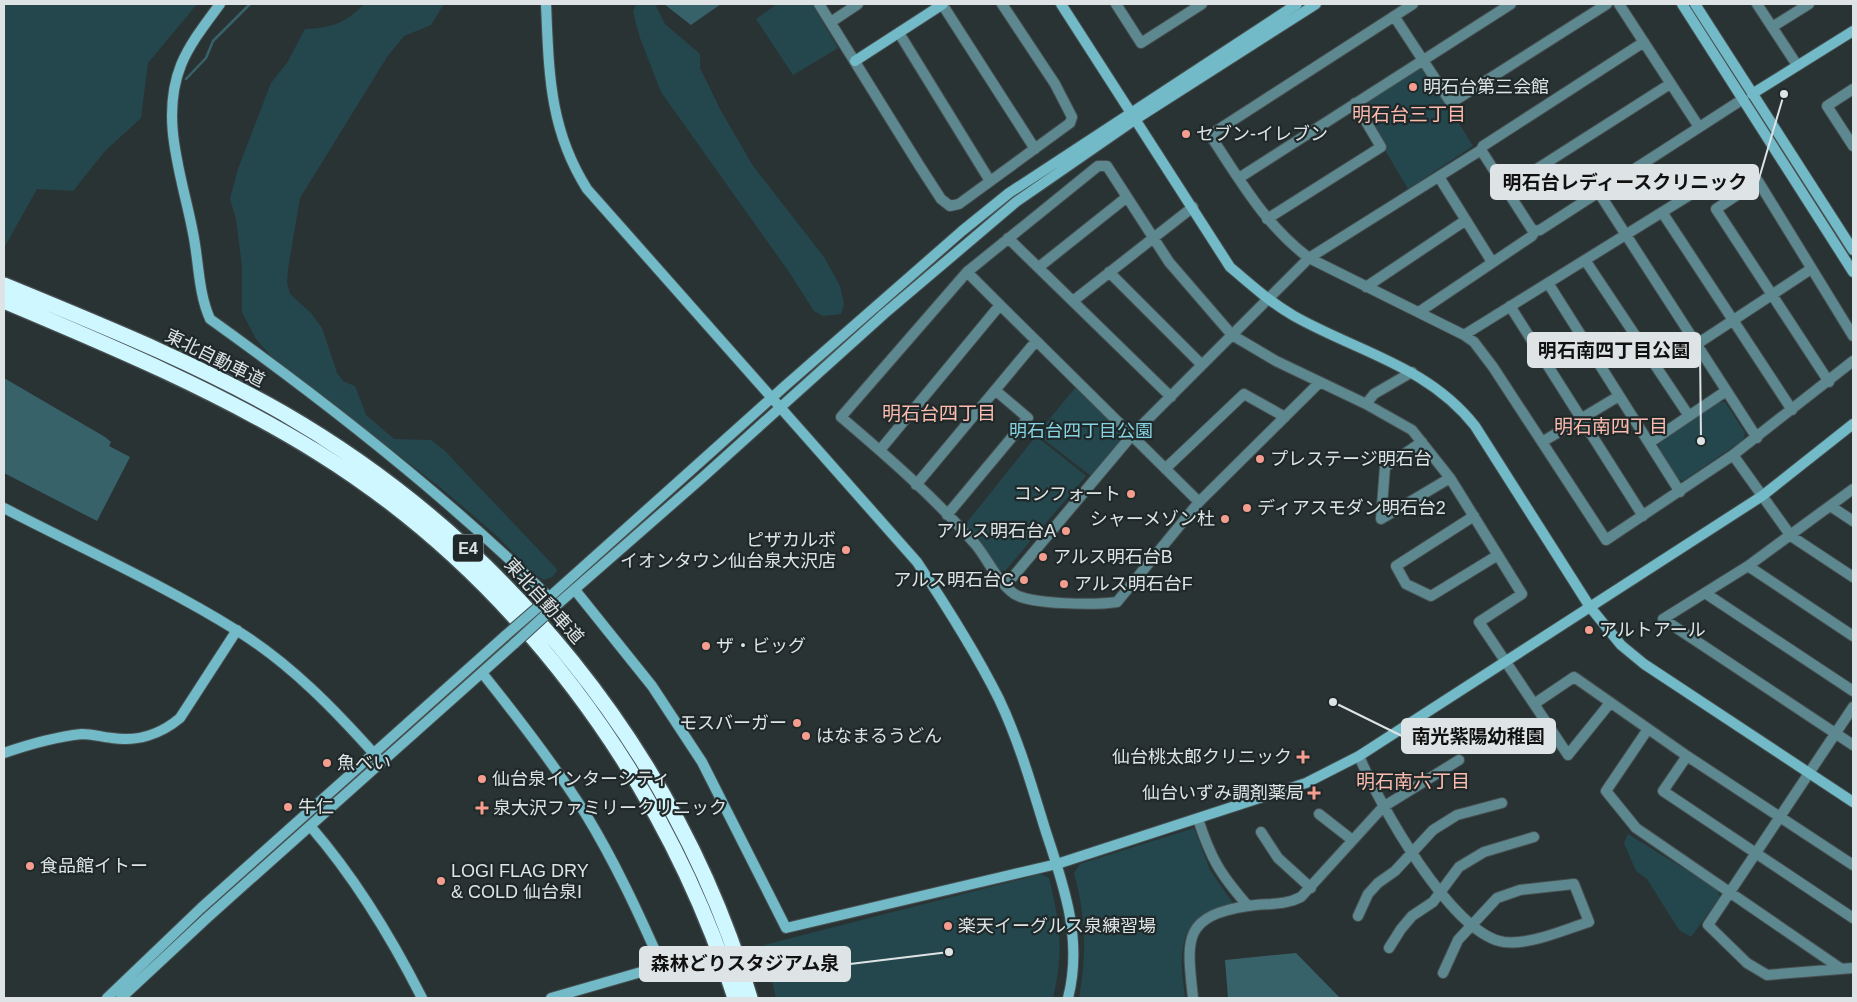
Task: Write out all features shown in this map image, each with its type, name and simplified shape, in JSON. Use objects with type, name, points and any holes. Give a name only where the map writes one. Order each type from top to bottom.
[{"type":"highway","name":"東北自動車道","points":[[4,285],[139,341],[225,382],[282,413],[326,439],[413,502],[452,533],[486,565],[521,601],[589,681],[643,762],[687,843],[709,890],[732,943],[750,998]]},
{"type":"highway","name":"東北自動車道","points":[[4,302],[133,356],[272,425],[361,482],[440,545],[474,577],[509,611],[576,692],[630,772],[654,811],[693,888],[712,934],[734,998]]},
{"type":"street","points":[[220,4],[181,63],[173,96],[171,124],[194,234],[203,304],[210,319],[319,400],[486,536],[548,603]]},
{"type":"street","points":[[546,4],[552,102],[559,130],[579,176],[597,201],[773,397],[916,562],[960,626],[1000,701],[1022,759],[1056,864],[1073,927],[1074,970],[1068,998]]},
{"type":"street","points":[[819,4],[941,199],[950,206],[959,204],[1070,123],[1072,114],[1002,4]]},
{"type":"street","points":[[831,22],[858,4]]},
{"type":"street","points":[[855,61],[943,4],[1035,149]]},
{"type":"street","points":[[1062,4],[1230,267],[1268,299],[1295,316],[1412,372],[1434,385],[1455,402],[1475,426],[1590,607],[1621,645],[1644,664],[1853,802]]},
{"type":"street","points":[[1116,4],[1142,43],[1202,4]]},
{"type":"street","points":[[121,998],[208,918],[483,674],[514,643],[548,603],[575,590],[962,246],[1016,202],[1133,115],[1297,4]]},
{"type":"street","points":[[106,998],[194,915],[374,753],[506,635],[548,603],[773,397],[962,231],[1010,193],[1133,115],[1316,4]]},
{"type":"street","points":[[1413,4],[1210,135],[1267,219],[1287,242],[1309,258],[1419,312],[1474,342],[1493,367],[1606,540],[1680,492],[1757,438],[1853,362]]},
{"type":"street","points":[[1239,178],[1511,4]]},
{"type":"street","points":[[1394,16],[1451,103],[1607,4]]},
{"type":"street","points":[[1619,4],[1699,127]]},
{"type":"street","points":[[1682,4],[1853,250]]},
{"type":"street","points":[[1695,4],[1748,97],[1853,272]]},
{"type":"street","points":[[1757,4],[1797,65]]},
{"type":"street","points":[[1772,27],[1808,4]]},
{"type":"street","points":[[1419,312],[1532,236],[1535,231],[1540,230],[1599,193],[1699,127],[1853,31]]},
{"type":"street","points":[[899,33],[990,181]]},
{"type":"street","points":[[1006,585],[1133,434],[1309,258],[1481,150],[1483,146],[1644,42]]},
{"type":"street","points":[[1507,188],[1670,84]]},
{"type":"street","points":[[1853,89],[1827,106],[1853,146]]},
{"type":"street","points":[[1267,219],[1382,147],[1355,103]]},
{"type":"street","points":[[1481,150],[1535,231]]},
{"type":"street","points":[[1320,382],[1199,502],[1117,602],[1104,604],[1029,600],[1013,594],[976,546],[947,515],[880,450],[841,417],[967,272],[1098,166],[1107,166],[1152,237],[1175,269],[1232,335],[1259,352],[1366,404],[1403,424],[1422,442],[1450,478],[1522,594],[1479,622],[1568,754],[1610,703]]},
{"type":"street","points":[[1464,335],[1722,175],[1734,197]]},
{"type":"street","points":[[1439,177],[1492,262]]},
{"type":"street","points":[[1829,382],[1716,209],[1758,182],[1853,336]]},
{"type":"street","points":[[1599,193],[1757,438]]},
{"type":"street","points":[[1038,267],[1127,197]]},
{"type":"street","points":[[1073,301],[1152,237],[1193,208]]},
{"type":"street","points":[[1662,212],[1792,410]]},
{"type":"street","points":[[1366,287],[1466,220]]},
{"type":"street","points":[[1008,238],[1171,397]]},
{"type":"street","points":[[1585,260],[1689,416]]},
{"type":"street","points":[[1697,344],[1811,269]]},
{"type":"street","points":[[967,272],[1133,434],[1199,502]]},
{"type":"street","points":[[1109,272],[1202,365]]},
{"type":"street","points":[[1548,283],[1680,492]]},
{"type":"street","points":[[880,450],[1000,305]]},
{"type":"street","points":[[1510,306],[1643,516]]},
{"type":"street","points":[[916,485],[1036,341]]},
{"type":"street","points":[[1366,404],[1374,394],[1412,372]]},
{"type":"street","points":[[947,515],[1028,418],[995,390]]},
{"type":"street","points":[[1649,443],[1726,391]]},
{"type":"street","points":[[1166,468],[1244,394],[1285,417]]},
{"type":"street","points":[[1542,442],[1619,396]]},
{"type":"street","points":[[575,590],[652,686],[702,762],[786,928],[1056,864],[1306,783],[1359,756],[1762,496],[1853,424]]},
{"type":"street","points":[[1422,442],[1385,467],[1381,519],[1450,478]]},
{"type":"street","points":[[1733,455],[1791,536],[1853,577]]},
{"type":"street","points":[[1853,489],[1832,507],[1748,566],[1663,619],[1853,745]]},
{"type":"street","points":[[1832,507],[1853,521]]},
{"type":"street","points":[[4,508],[149,582],[237,630],[320,696],[383,763]]},
{"type":"street","points":[[1474,516],[1396,566],[1406,584],[1431,596],[1498,555]]},
{"type":"street","points":[[1748,566],[1853,636]]},
{"type":"street","points":[[1704,593],[1853,691]]},
{"type":"street","points":[[4,753],[42,740],[63,736],[85,734],[125,739],[153,734],[168,728],[180,718],[237,630]]},
{"type":"street","points":[[483,674],[550,759],[585,813],[631,897],[662,966],[552,998]]},
{"type":"street","points":[[1534,704],[1574,677],[1687,756],[1853,864]]},
{"type":"street","points":[[1853,707],[1708,925],[1747,963],[1767,975],[1853,968]]},
{"type":"street","points":[[1648,728],[1606,791],[1636,828],[1840,968]]},
{"type":"street","points":[[1359,756],[1383,807],[1412,853],[1471,926],[1488,937],[1504,942],[1529,940],[1589,922],[1574,884],[1520,890],[1497,898],[1471,926],[1454,947],[1443,973]]},
{"type":"street","points":[[1687,756],[1663,791],[1853,918]]},
{"type":"street","points":[[1192,998],[1188,949],[1194,931],[1206,918],[1248,906],[1284,904],[1301,898],[1351,840],[1383,807],[1459,760]]},
{"type":"street","points":[[1358,916],[1368,894],[1378,883],[1395,872],[1433,830],[1457,815],[1502,803]]},
{"type":"street","points":[[1319,814],[1351,840]]},
{"type":"street","points":[[1198,818],[1211,856],[1225,880],[1248,906]]},
{"type":"street","points":[[311,827],[342,863],[376,913],[422,998]]},
{"type":"street","points":[[1261,832],[1278,858],[1311,888]]},
{"type":"street","points":[[1389,948],[1400,929],[1412,916],[1433,902],[1460,866],[1484,852],[1534,836]]},
{"type":"green space","points":[[4,4],[197,4],[148,63],[141,118],[105,151],[73,191],[37,189],[4,248]]},
{"type":"green space","points":[[364,4],[444,4],[431,25],[404,36],[387,57],[300,198],[288,269],[287,283],[290,294],[311,313],[322,328],[337,373],[343,381],[355,386],[366,415],[394,439],[431,440],[444,450],[555,567],[557,571],[552,577],[544,580],[534,574],[497,536],[441,488],[271,356],[256,339],[242,312],[242,266],[236,219],[230,199],[238,169],[271,83],[287,63],[305,29],[331,26],[351,16]]},
{"type":"green space","points":[[636,4],[657,4],[656,6],[665,24],[700,54],[700,68],[720,109],[753,166],[824,257],[840,286],[844,304],[841,314],[823,316],[814,311],[789,272],[661,92],[640,38],[633,12]]},
{"type":"green space","points":[[777,4],[812,4],[838,48],[793,75],[756,19]]},
{"type":"green space","points":[[1418,67],[1425,68],[1473,146],[1408,189],[1362,111],[1364,102]]},
{"type":"green space","name":"明石台四丁目公園","points":[[1076,387],[1123,432],[1125,437],[1091,476],[1037,434]]},
{"type":"green space","points":[[1716,401],[1725,402],[1745,433],[1743,440],[1683,481],[1669,470],[1660,452],[1659,442]]},
{"type":"green space","points":[[1036,436],[1086,476],[1005,571],[1000,570],[965,525]]},
{"type":"green space","points":[[1194,828],[1210,870],[1235,906],[1205,918],[1189,930],[1185,939],[1182,959],[1185,998],[1079,998],[1082,982],[1084,935],[1081,905],[1074,873],[1080,864]]},
{"type":"green space","points":[[1628,834],[1717,889],[1720,897],[1691,937],[1679,930],[1647,879],[1636,871],[1624,843]]},
{"type":"green space","name":"楽天イーグルス泉練習場","points":[[1041,874],[1049,878],[1058,924],[1059,966],[1053,998],[776,998],[764,945]]},
{"type":"shaded area","points":[[664,4],[721,4],[691,25]]},
{"type":"shaded area","points":[[4,378],[105,437],[111,442],[109,446],[130,457],[97,521],[4,473]]},
{"type":"shaded area","points":[[1296,953],[1340,998],[1228,998],[1225,960]]},
{"type":"waterway","points":[[186,79],[206,58],[213,41],[250,4]]},
{"type":"place","name":"明石台第三会館","points":[[1413,87]]},
{"type":"place","name":"明石台レディースクリニック","points":[[1784,94]]},
{"type":"place","name":"セブン-イレブン","points":[[1186,134]]},
{"type":"place","name":"明石南四丁目公園","points":[[1701,441]]},
{"type":"place","name":"プレステージ明石台","points":[[1260,459]]},
{"type":"place","name":"コンフォート","points":[[1131,494]]},
{"type":"place","name":"ディアスモダン明石台2","points":[[1247,508]]},
{"type":"place","name":"シャーメゾン杜","points":[[1225,519]]},
{"type":"place","name":"アルス明石台A","points":[[1066,531]]},
{"type":"place","name":"ピザカルボ イオンタウン仙台泉大沢店","points":[[846,550]]},
{"type":"place","name":"アルス明石台B","points":[[1043,557]]},
{"type":"place","name":"アルス明石台C","points":[[1024,580]]},
{"type":"place","name":"アルス明石台F","points":[[1064,584]]},
{"type":"place","name":"アルトアール","points":[[1589,630]]},
{"type":"place","name":"ザ・ビッグ","points":[[706,646]]},
{"type":"place","name":"南光紫陽幼稚園","points":[[1333,702]]},
{"type":"place","name":"モスバーガー","points":[[797,723]]},
{"type":"place","name":"はなまるうどん","points":[[806,736]]},
{"type":"place","name":"仙台桃太郎クリニック","points":[[1303,757]]},
{"type":"place","name":"魚べい","points":[[327,763]]},
{"type":"place","name":"仙台泉インターシティ","points":[[482,779]]},
{"type":"place","name":"仙台いずみ調剤薬局","points":[[1314,793]]},
{"type":"place","name":"牛仁","points":[[288,807]]},
{"type":"place","name":"泉大沢ファミリークリニック","points":[[482,808]]},
{"type":"place","name":"食品館イトー","points":[[30,866]]},
{"type":"place","name":"LOGI FLAG DRY & COLD 仙台泉I","points":[[441,881]]},
{"type":"place","name":"楽天イーグルス泉練習場","points":[[948,926]]},
{"type":"place","name":"森林どりスタジアム泉","points":[[949,952]]},
{"type":"district","name":"明石台三丁目","points":[[1409,114]]},
{"type":"district","name":"明石台四丁目","points":[[939,413]]},
{"type":"district","name":"明石南四丁目","points":[[1611,426]]},
{"type":"district","name":"明石南六丁目","points":[[1413,781]]}]
